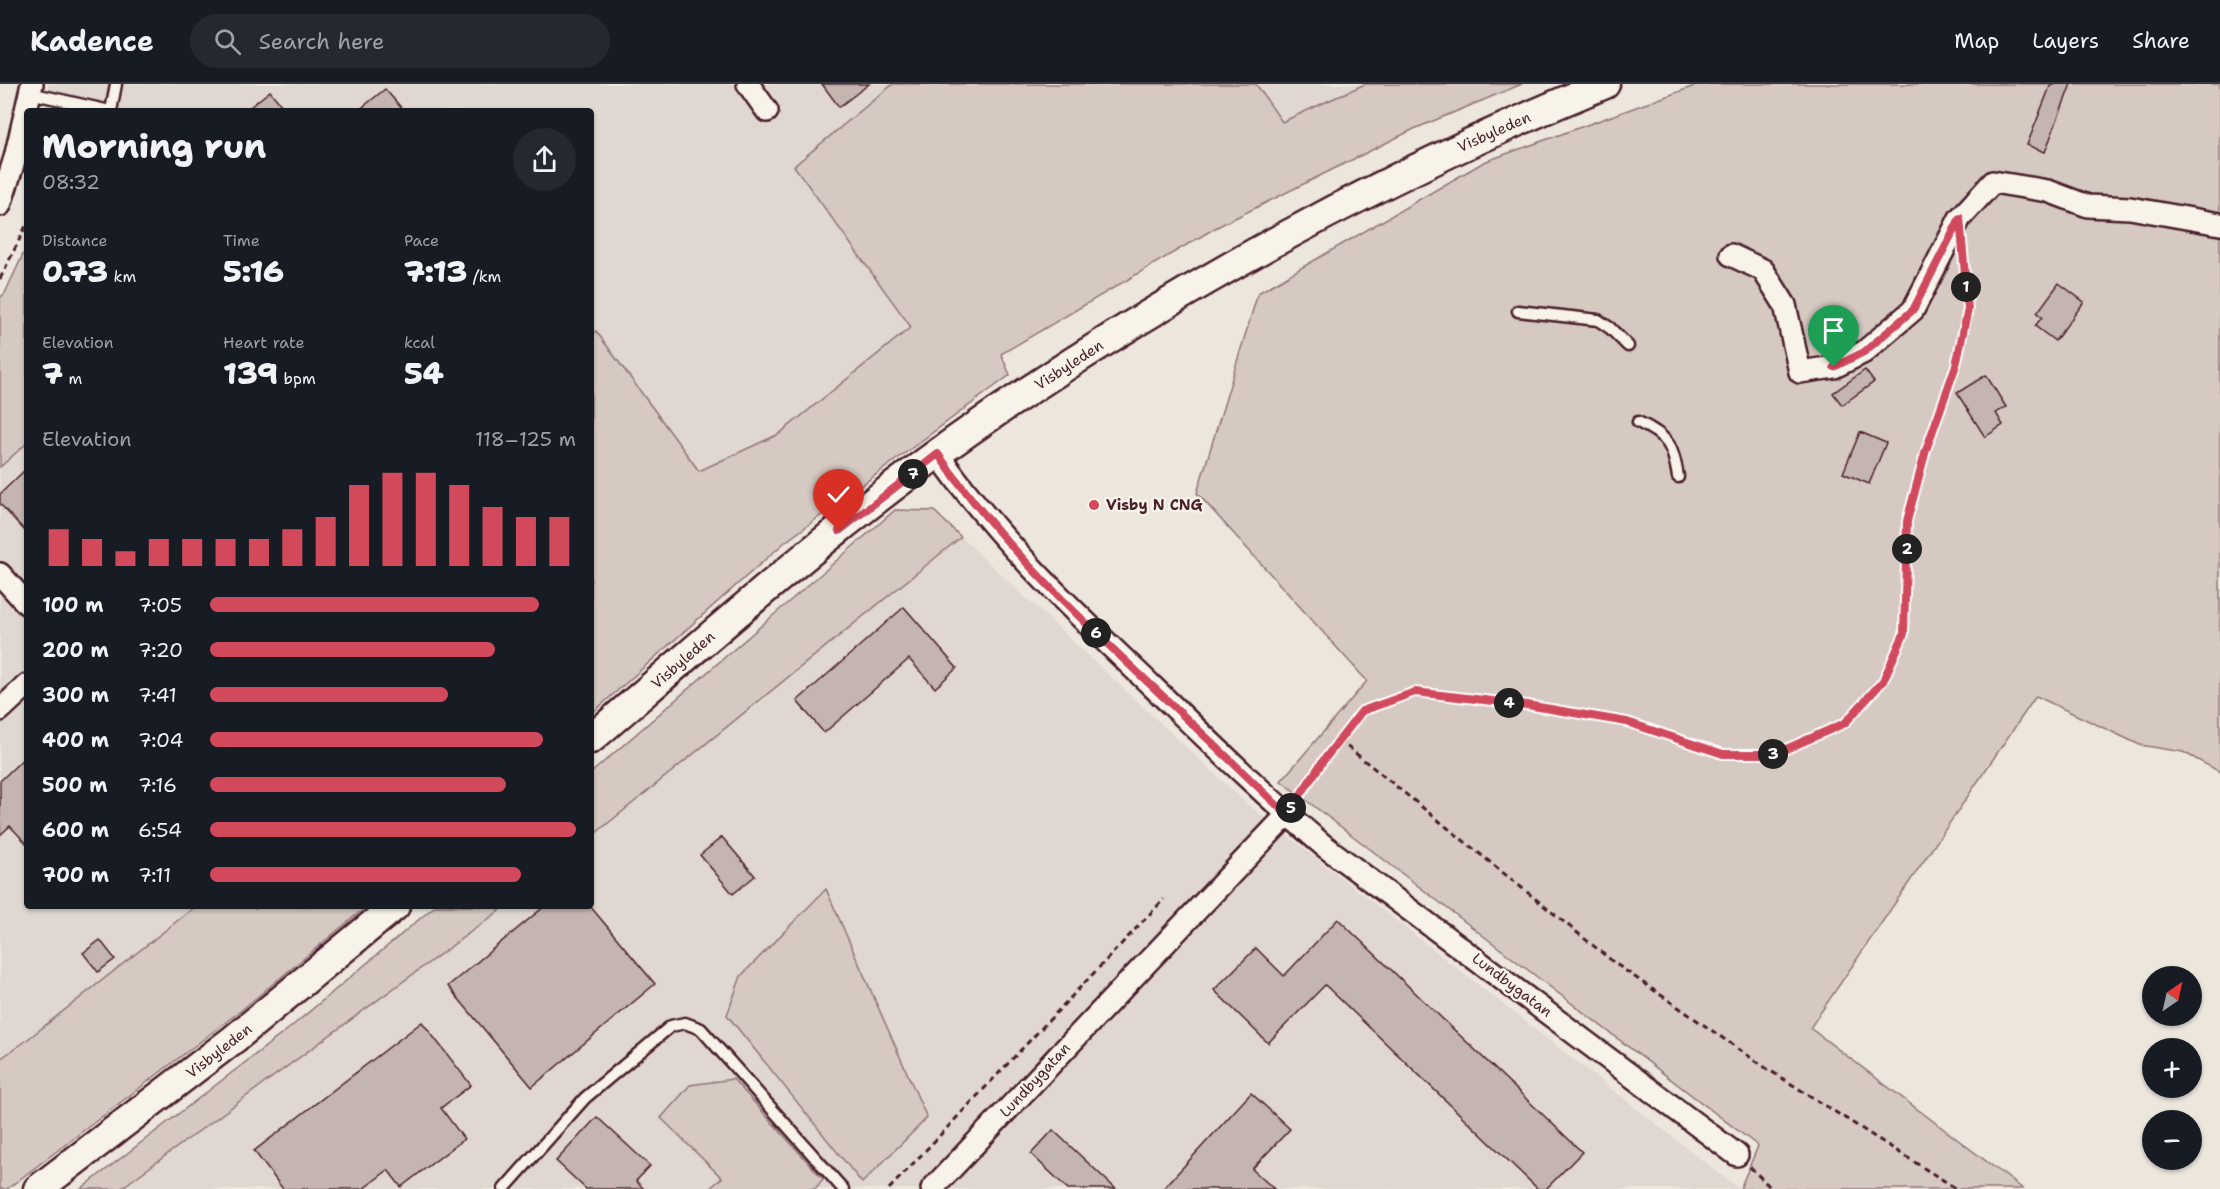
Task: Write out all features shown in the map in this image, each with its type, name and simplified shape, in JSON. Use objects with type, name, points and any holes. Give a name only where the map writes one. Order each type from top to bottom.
[{"type":"main road","name":"Visbyleden","points":[[594,736],[802,560],[938,454],[1036,386],[1133,325],[1301,227],[1430,161],[1605,84]]},
{"type":"main road","name":"Visbyleden","points":[[38,1189],[234,1040],[391,909]]},
{"type":"street","points":[[748,84],[767,111]]},
{"type":"street","points":[[26,108],[31,88]]},
{"type":"street","points":[[0,205],[15,158],[24,119]]},
{"type":"street","points":[[1731,255],[1763,270],[1785,305],[1800,372],[1834,367],[1864,352],[1913,310],[1960,218],[1994,182],[2048,191],[2088,206],[2130,208],[2220,224]]},
{"type":"street","name":"Lundbygatan","points":[[938,454],[954,478],[1015,551],[1099,636],[1287,815],[1323,845],[1737,1155]]},
{"type":"street","points":[[0,574],[24,601]]},
{"type":"street","points":[[0,710],[24,688]]},
{"type":"street","name":"Lundbygatan","points":[[932,1189],[1287,815]]},
{"type":"lane","points":[[111,108],[116,84]]},
{"type":"lane","points":[[31,88],[100,108]]},
{"type":"lane","points":[[1518,311],[1598,320],[1611,328],[1628,346]]},
{"type":"lane","points":[[1638,422],[1654,429],[1666,439],[1674,451],[1678,477]]},
{"type":"lane","points":[[504,1189],[585,1098],[671,1026],[685,1023],[701,1029],[843,1189]]},
{"type":"path","points":[[0,279],[24,230]]},
{"type":"path","points":[[1287,815],[1362,711],[1415,692],[1527,705],[1627,722],[1723,754],[1775,754],[1845,723],[1883,681],[1904,634],[1907,521],[1926,450],[1956,365],[1965,327],[1968,309],[1964,252]]},
{"type":"path","points":[[1339,740],[1616,964],[1766,1068],[1957,1189]]},
{"type":"path","points":[[889,1189],[1164,899]]},
{"type":"path","points":[[1737,1155],[1772,1189]]},
{"type":"shaded area","points":[[49,84],[893,84],[794,166],[911,327],[779,434],[698,471],[596,332],[594,334],[594,108],[44,108]]},
{"type":"shaded area","points":[[893,84],[1256,84],[1282,122],[1365,84],[1522,84],[1414,129],[1217,227],[1001,354],[1010,375],[784,543],[594,711],[594,333],[596,331],[699,471],[779,434],[911,327],[794,166]]},
{"type":"shaded area","points":[[1256,84],[1365,84],[1282,122]]},
{"type":"shaded area","points":[[1700,84],[2220,84],[2220,772],[2183,752],[2140,745],[2036,696],[1810,1028],[2023,1189],[1740,1189],[1758,1146],[1281,781],[1367,681],[1197,493],[1258,293],[1484,162]]},
{"type":"shaded area","points":[[24,252],[24,446],[0,467],[0,298],[5,293]]},
{"type":"shaded area","points":[[24,446],[24,909],[192,909],[0,1059],[0,467]]},
{"type":"shaded area","points":[[895,510],[934,511],[961,537],[594,835],[594,770]]},
{"type":"shaded area","points":[[961,537],[1247,804],[1739,1189],[815,1189],[823,1179],[722,1178],[709,1189],[120,1189],[502,909],[594,909],[594,835]]},
{"type":"shaded area","points":[[826,889],[927,1118],[862,1183],[727,1015],[741,976]]},
{"type":"shaded area","points":[[192,909],[363,909],[239,1012],[7,1189],[0,1189],[0,1059]]},
{"type":"shaded area","points":[[431,909],[502,909],[120,1189],[81,1189],[291,1027]]},
{"type":"shaded area","points":[[733,1079],[823,1179],[815,1189],[709,1189],[722,1178],[661,1118],[690,1085]]},
{"type":"building","points":[[822,84],[869,84],[839,107]]},
{"type":"building","points":[[2051,84],[2071,84],[2045,152],[2027,145]]},
{"type":"building","points":[[385,89],[401,108],[362,108]]},
{"type":"building","points":[[270,91],[284,108],[249,108]]},
{"type":"building","points":[[2059,283],[2084,302],[2055,341],[2035,326],[2042,317],[2037,313]]},
{"type":"building","points":[[1865,370],[1874,382],[1842,405],[1833,393]]},
{"type":"building","points":[[1986,375],[2006,407],[1996,413],[2003,425],[1985,437],[1957,393]]},
{"type":"building","points":[[1860,432],[1886,443],[1869,484],[1843,473]]},
{"type":"building","points":[[24,471],[24,530],[0,504],[0,494]]},
{"type":"building","points":[[904,607],[957,668],[935,688],[909,659],[824,733],[797,701]]},
{"type":"building","points":[[24,758],[24,841],[10,826],[0,835],[0,781]]},
{"type":"building","points":[[722,837],[755,876],[733,894],[700,855]]},
{"type":"building","points":[[541,909],[592,909],[655,984],[532,1087],[448,986]]},
{"type":"building","points":[[1338,919],[1582,1152],[1546,1189],[1538,1189],[1325,985],[1268,1043],[1214,990],[1256,948],[1284,976]]},
{"type":"building","points":[[100,940],[115,959],[98,972],[83,953]]},
{"type":"building","points":[[422,1022],[471,1085],[441,1108],[464,1139],[401,1187],[388,1170],[363,1189],[283,1189],[254,1151]]},
{"type":"building","points":[[1251,1093],[1290,1129],[1252,1169],[1274,1189],[1163,1189]]},
{"type":"building","points":[[597,1117],[650,1166],[636,1181],[644,1189],[586,1189],[556,1161]]},
{"type":"building","points":[[1053,1130],[1116,1189],[1068,1189],[1031,1154]]},
{"type":"place","name":"Visby N CNG","points":[[1094,505]]},
{"type":"route","points":[[839,531],[938,454],[954,478],[1015,551],[1099,636],[1287,815],[1323,761],[1362,711],[1415,692],[1527,705],[1627,722],[1723,754],[1775,754],[1845,723],[1883,681],[1904,634],[1907,521],[1926,450],[1956,365],[1968,309],[1960,218],[1913,310],[1864,352],[1834,367]]}]
